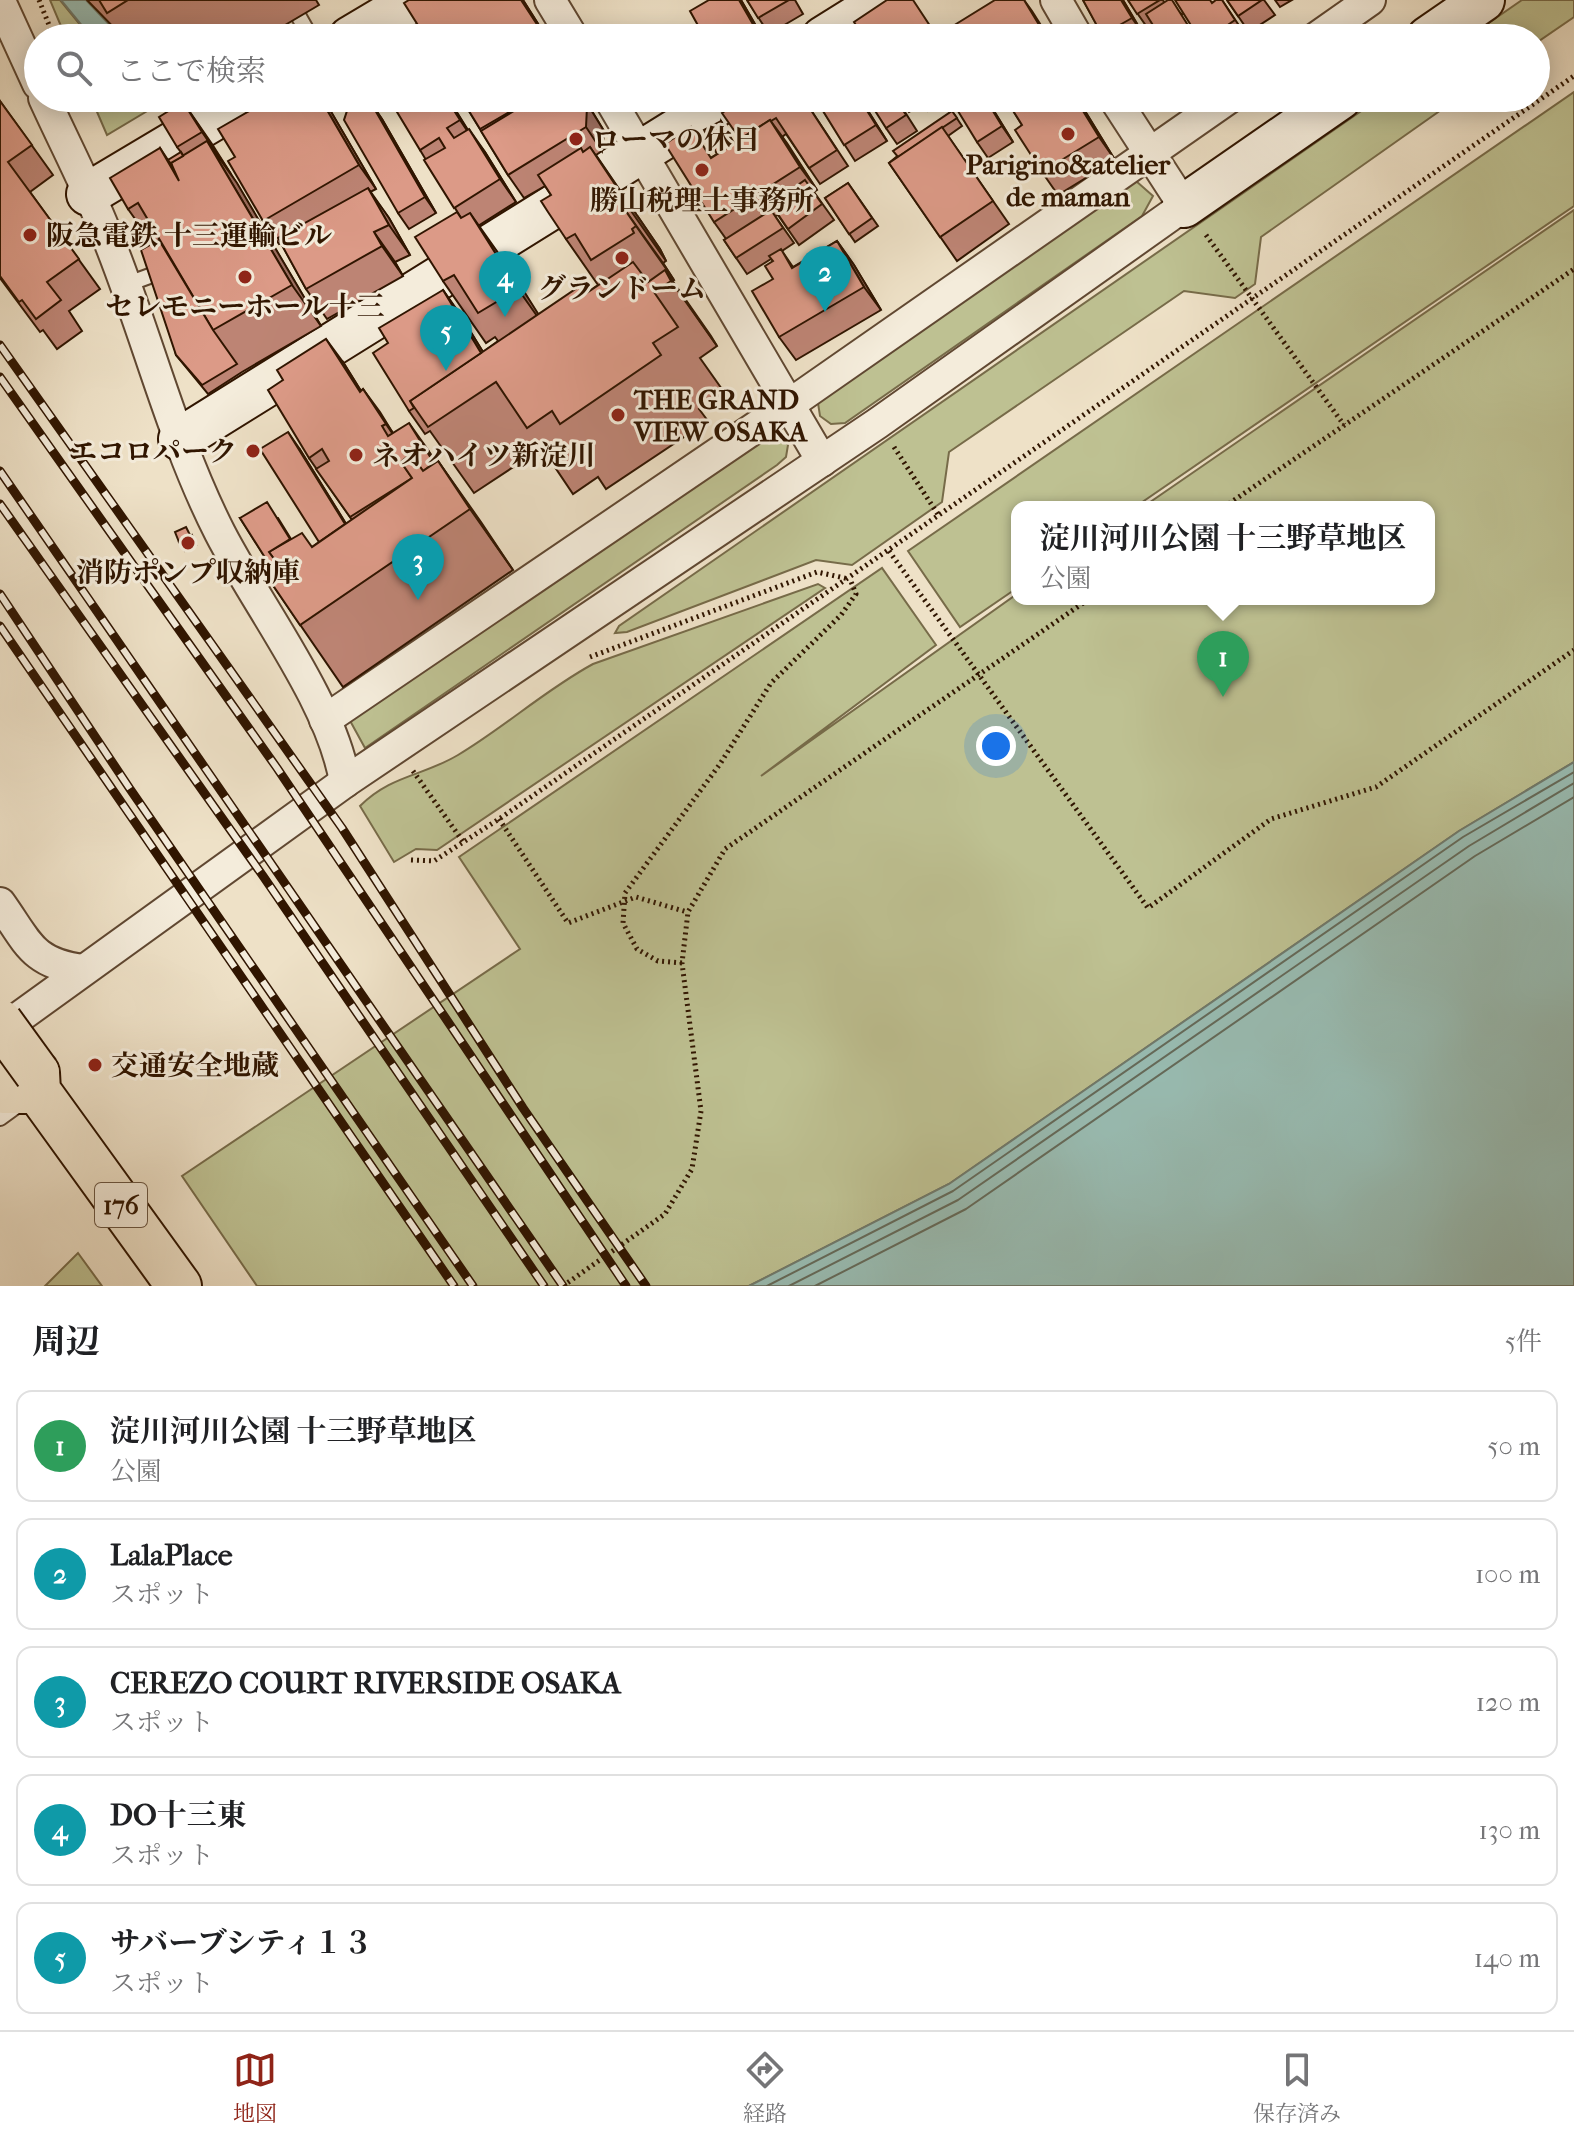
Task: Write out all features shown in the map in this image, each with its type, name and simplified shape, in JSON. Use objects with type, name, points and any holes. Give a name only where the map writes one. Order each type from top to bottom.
[{"type":"highway","name":"176","points":[[0,1022],[16,1091],[64,1125],[179,1286]]},
{"type":"street","points":[[374,24],[414,0]]},
{"type":"street","points":[[550,0],[565,24]]},
{"type":"street","points":[[845,24],[884,0]]},
{"type":"street","points":[[1056,0],[1070,24]]},
{"type":"street","points":[[1336,24],[1370,0]]},
{"type":"street","points":[[1448,24],[1483,0]]},
{"type":"street","points":[[0,1],[24,53]]},
{"type":"street","points":[[50,112],[125,285],[180,439],[219,532],[325,720],[341,760],[345,782]]},
{"type":"street","points":[[88,194],[226,112]]},
{"type":"street","points":[[618,112],[822,461]]},
{"type":"street","points":[[180,439],[240,393],[706,112]]},
{"type":"street","points":[[1122,112],[1148,155],[1191,215]]},
{"type":"street","points":[[325,720],[790,404],[1209,112]]},
{"type":"street","points":[[0,1031],[345,782],[1191,215],[1322,112]]},
{"type":"street","points":[[0,903],[37,955],[51,965],[83,970]]},
{"type":"lane","points":[[299,17],[303,24]]},
{"type":"lane","points":[[125,285],[167,270],[175,283]]},
{"type":"path","points":[[39,0],[48,24]]},
{"type":"path","points":[[1550,93],[1574,76]]},
{"type":"path","points":[[411,860],[434,861],[464,843],[1522,112]]},
{"type":"path","points":[[1191,215],[1344,425]]},
{"type":"path","points":[[1233,501],[1574,269]]},
{"type":"path","points":[[889,440],[939,516]]},
{"type":"path","points":[[889,551],[1148,908],[1271,819],[1376,787],[1574,650]]},
{"type":"path","points":[[590,657],[817,572],[850,579]]},
{"type":"path","points":[[682,963],[658,961],[637,949],[627,935],[622,903],[641,867],[720,764],[771,683],[841,615],[856,594],[850,579]]},
{"type":"path","points":[[563,1286],[665,1214],[692,1169],[701,1111],[682,963],[688,912],[725,849],[1080,605]]},
{"type":"path","points":[[413,770],[464,843]]},
{"type":"path","points":[[499,819],[568,923],[636,897],[688,912]]},
{"type":"green space","points":[[50,0],[60,0],[80,24],[60,24]]},
{"type":"green space","points":[[1522,0],[1574,0],[1574,17],[1550,33],[1550,24],[1487,24]]},
{"type":"green space","points":[[1574,92],[1574,206],[1144,501],[1011,501],[1011,592],[960,627],[908,551],[1545,112],[1550,112],[1550,109]]},
{"type":"green space","points":[[97,112],[146,112],[107,135]]},
{"type":"green space","points":[[1360,112],[1438,112],[1261,237],[1255,284],[1235,298],[1184,291],[949,452],[942,502],[852,565],[816,560],[627,632],[615,633],[619,626]]},
{"type":"green space","points":[[1136,181],[1153,196],[1142,216],[845,423],[831,424],[820,416],[818,403]]},
{"type":"green space","points":[[1574,210],[1574,762],[1459,831],[949,1184],[749,1286],[257,1286],[182,1176],[520,949],[459,857],[882,568],[936,645],[761,776],[1011,598],[1011,605],[1435,605],[1435,501],[1152,501]]},
{"type":"green space","points":[[772,434],[782,437],[788,445],[786,457],[777,465],[365,748],[348,717]]},
{"type":"green space","points":[[818,584],[825,588],[437,850],[416,849],[394,862],[360,806],[383,788],[458,755],[593,664]]},
{"type":"green space","points":[[78,1253],[102,1286],[45,1286]]},
{"type":"water","points":[[61,0],[86,0],[109,24],[81,24]]},
{"type":"water","points":[[1574,762],[1574,1286],[749,1286],[949,1184],[1459,831]]},
{"type":"building","points":[[99,0],[128,0],[107,13]]},
{"type":"building","points":[[409,0],[521,0],[537,24],[417,24],[404,3]]},
{"type":"building","points":[[709,0],[739,0],[753,24],[697,24],[690,11]]},
{"type":"building","points":[[747,0],[789,0],[758,18]]},
{"type":"building","points":[[887,0],[913,0],[929,24],[855,24]]},
{"type":"building","points":[[995,0],[1024,0],[1039,24],[956,24]]},
{"type":"building","points":[[1083,0],[1121,0],[1132,18],[1121,24],[1096,24]]},
{"type":"building","points":[[1128,0],[1160,0],[1137,14]]},
{"type":"building","points":[[1172,0],[1187,24],[1152,24],[1146,14]]},
{"type":"building","points":[[1175,0],[1210,0],[1212,3],[1222,0],[1235,20],[1229,24],[1190,24]]},
{"type":"building","points":[[1227,0],[1262,0],[1238,16]]},
{"type":"building","name":"阪急電鉄 十三運輸ビル","points":[[0,101],[32,145],[8,162],[79,259],[47,282],[61,300],[36,319],[0,276]]},
{"type":"building","points":[[167,112],[189,112],[202,132],[177,147],[159,117]]},
{"type":"building","points":[[248,112],[328,112],[359,165],[263,221],[228,161],[235,157],[218,129]]},
{"type":"building","points":[[347,112],[376,112],[425,197],[398,213],[344,120]]},
{"type":"building","points":[[397,112],[455,112],[460,120],[447,128],[454,138],[469,129],[500,179],[454,208],[424,160],[445,148],[439,138],[420,150]]},
{"type":"building","points":[[470,112],[509,112],[480,129]]},
{"type":"building","points":[[512,112],[587,112],[586,127],[508,175],[481,131]]},
{"type":"building","points":[[812,112],[837,150],[809,168],[776,118],[740,139],[722,113]]},
{"type":"building","points":[[824,112],[868,112],[876,125],[844,145]]},
{"type":"building","points":[[876,112],[904,112],[906,115],[886,128]]},
{"type":"building","points":[[951,112],[957,118],[898,157],[893,151]]},
{"type":"building","points":[[959,112],[994,112],[1002,126],[977,142]]},
{"type":"building","points":[[1014,112],[1084,112],[1099,137],[1042,172],[1015,130],[1022,125]]},
{"type":"building","points":[[770,120],[800,167],[714,222],[665,144],[691,127],[711,158]]},
{"type":"building","points":[[721,121],[733,144],[717,154],[704,130]]},
{"type":"building","points":[[942,127],[993,201],[940,237],[889,163]]},
{"type":"building","points":[[207,141],[292,285],[213,330],[138,203],[128,209],[110,178],[160,148],[179,181],[171,163]]},
{"type":"building","points":[[590,147],[622,195],[629,208],[625,210],[636,226],[632,229],[634,233],[591,260],[575,234],[566,239],[541,201],[551,195],[538,175],[581,148],[583,152]]},
{"type":"building","points":[[181,152],[183,156],[172,165],[168,160]]},
{"type":"building","points":[[805,180],[822,204],[788,229],[771,204]]},
{"type":"building","points":[[848,183],[872,218],[849,234],[825,198]]},
{"type":"building","points":[[368,188],[389,225],[374,232],[382,246],[306,289],[278,238]]},
{"type":"building","points":[[771,210],[783,228],[736,258],[724,240]]},
{"type":"building","points":[[457,212],[461,218],[470,213],[518,289],[478,313],[454,275],[443,281],[415,237]]},
{"type":"building","points":[[159,240],[237,364],[202,385],[176,355],[141,250]]},
{"type":"building","points":[[837,241],[864,287],[779,337],[752,291],[773,279],[765,266],[773,261],[769,256],[781,249],[792,268]]},
{"type":"building","points":[[633,262],[648,282],[665,270],[671,281],[654,292],[678,327],[653,343],[661,355],[560,424],[552,411],[527,428],[496,382],[428,427],[410,401],[580,286],[585,294]]},
{"type":"building","points":[[443,290],[481,353],[410,401],[414,408],[409,411],[373,353],[388,343],[379,328]]},
{"type":"building","name":"ネオハイツ新淀川","points":[[326,339],[360,392],[363,389],[386,424],[382,426],[388,436],[409,423],[434,463],[423,471],[411,454],[401,462],[412,478],[350,517],[316,469],[329,461],[322,449],[309,458],[268,390],[283,380],[277,370]]},
{"type":"building","points":[[288,432],[345,524],[319,542],[260,449]]},
{"type":"building","points":[[411,454],[423,471],[438,461],[470,509],[300,625],[268,578],[281,569],[269,552],[302,533],[312,547],[412,478],[401,462]]},
{"type":"building","points":[[267,502],[290,539],[269,552],[277,563],[271,567],[240,518]]},
{"type":"building","points":[[186,527],[191,537],[179,542],[175,532]]},
{"type":"railway","points":[[0,345],[342,828],[523,1108],[646,1286]]},
{"type":"railway","points":[[0,377],[277,768],[626,1286]]},
{"type":"railway","points":[[0,471],[563,1286]]},
{"type":"railway","points":[[0,504],[263,876],[544,1286]]},
{"type":"railway","points":[[0,594],[130,789],[473,1286]]},
{"type":"railway","points":[[0,626],[454,1286]]},
{"type":"place","name":"Parigino&atelier de maman","points":[[1068,134]]},
{"type":"place","name":"ローマの休日","points":[[576,139]]},
{"type":"place","name":"勝山税理士事務所","points":[[702,170]]},
{"type":"place","name":"阪急電鉄 十三運輸ビル","points":[[30,235]]},
{"type":"place","name":"グランドーム","points":[[622,258]]},
{"type":"place","name":"セレモニーホール十三","points":[[245,277]]},
{"type":"place","name":"LalaPlace","points":[[825,312]]},
{"type":"place","name":"DO十三東","points":[[505,317]]},
{"type":"place","name":"サバーブシティ１３","points":[[446,371]]},
{"type":"place","name":"THE GRAND VIEW OSAKA","points":[[618,415]]},
{"type":"place","name":"エコロパーク","points":[[253,451]]},
{"type":"place","name":"ネオハイツ新淀川","points":[[356,455]]},
{"type":"place","name":"消防ポンプ収納庫","points":[[188,543]]},
{"type":"place","name":"CEREZO COURT RIVERSIDE OSAKA","points":[[418,600]]},
{"type":"place","name":"淀川河川公園 十三野草地区","points":[[1223,697]]},
{"type":"place","name":"交通安全地蔵","points":[[95,1065]]}]
